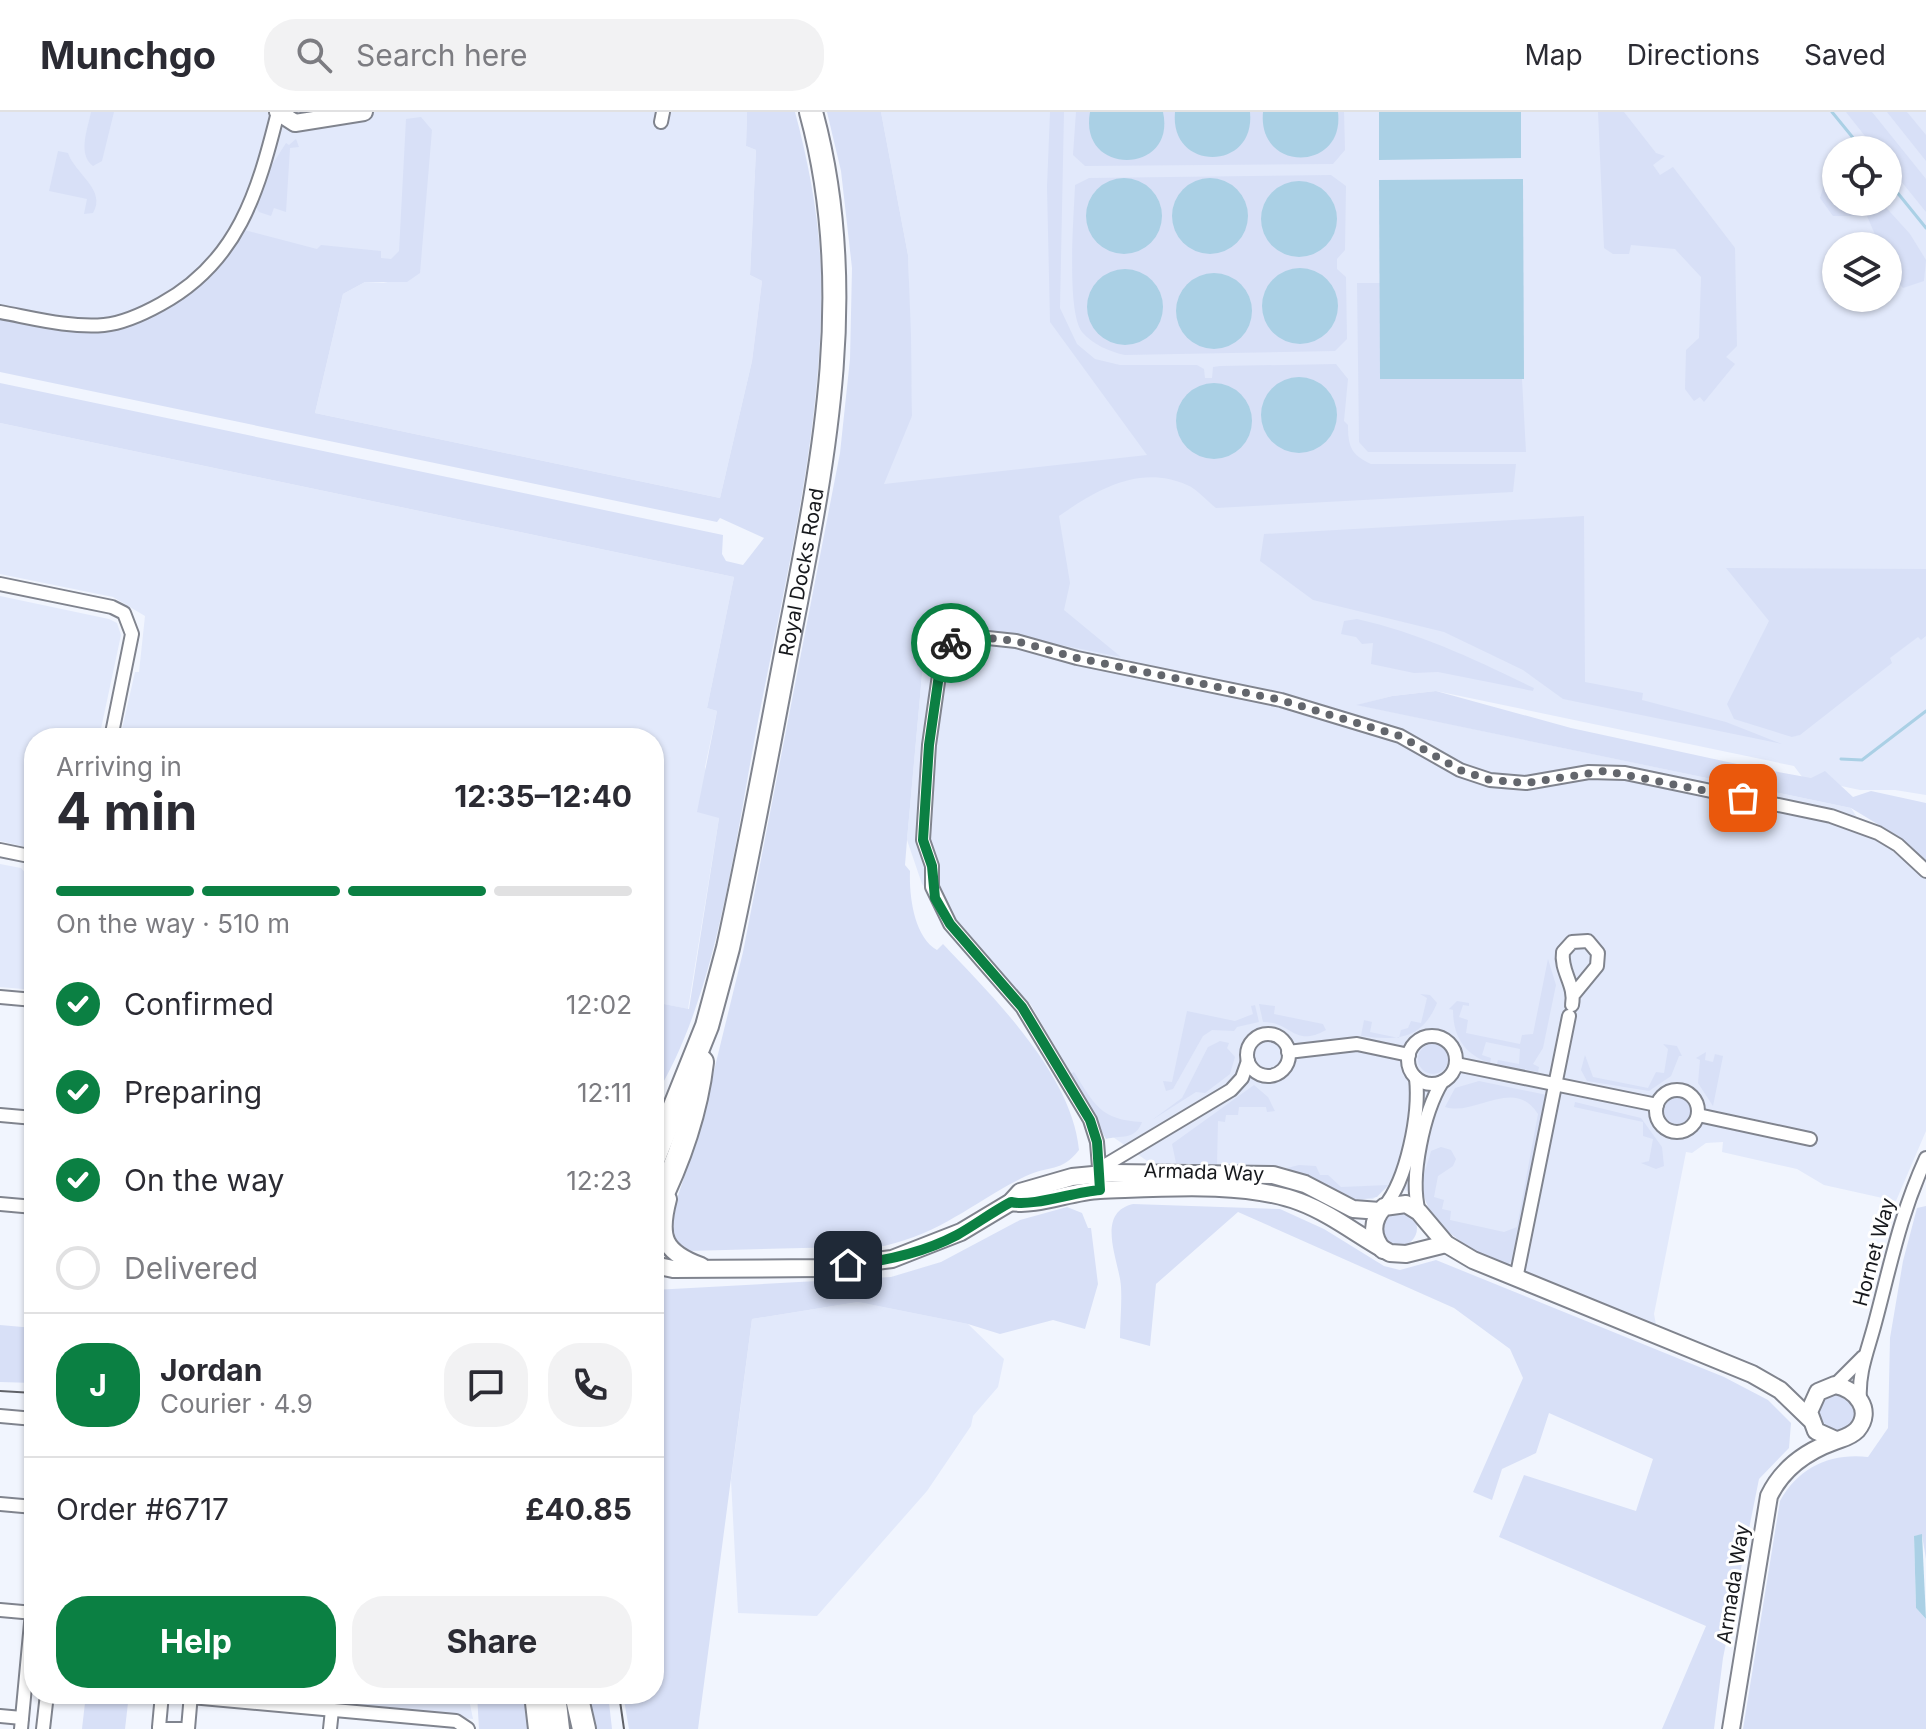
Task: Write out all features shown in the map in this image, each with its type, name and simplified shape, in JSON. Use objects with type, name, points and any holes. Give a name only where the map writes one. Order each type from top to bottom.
[{"type":"highway","name":"Royal Docks Road","points":[[664,1192],[675,1169],[698,1093],[707,1026],[743,879],[824,451],[835,358],[836,268],[825,174],[811,112]]},
{"type":"highway","name":"Royal Docks Road","points":[[664,1133],[707,1026]]},
{"type":"highway","points":[[537,1704],[540,1729]]},
{"type":"highway","points":[[555,1704],[558,1729]]},
{"type":"highway","points":[[578,1704],[584,1729]]},
{"type":"street","points":[[0,312],[104,325],[128,320],[171,299],[219,261],[245,216],[271,145],[278,112],[304,118],[364,112]]},
{"type":"street","points":[[271,145],[304,118]]},
{"type":"street","points":[[0,584],[112,607],[124,613],[132,634],[113,728]]},
{"type":"street","points":[[1248,1061],[1260,1075],[1273,1075],[1287,1064],[1288,1052],[1277,1037],[1265,1035],[1249,1046],[1242,1078],[1231,1090],[1100,1178],[1097,1142],[1090,1120],[1038,1031],[998,977],[950,924],[935,898],[932,866],[923,840],[929,745],[946,646],[969,636],[1016,641],[1077,658],[1281,700],[1400,736],[1460,770],[1490,780],[1526,783],[1589,772],[1625,773],[1831,816],[1878,833],[1898,845],[1926,871]]},
{"type":"street","points":[[0,850],[24,855]]},
{"type":"street","points":[[0,997],[24,999]]},
{"type":"street","points":[[1516,1279],[1572,1005]]},
{"type":"street","points":[[1383,1250],[1373,1227],[1382,1209],[1397,1193],[1417,1104],[1416,1078],[1410,1067],[1409,1055],[1423,1038],[1437,1037],[1454,1050],[1456,1064],[1442,1082],[1430,1107],[1414,1182],[1422,1217],[1421,1243],[1414,1251]]},
{"type":"street","points":[[1288,1052],[1357,1044],[1409,1055]]},
{"type":"street","points":[[1456,1064],[1657,1105]]},
{"type":"street","points":[[1416,1078],[1429,1084],[1442,1082]]},
{"type":"street","points":[[1682,1090],[1693,1097],[1698,1115],[1692,1126],[1674,1132],[1659,1123],[1657,1105],[1664,1094],[1682,1090]]},
{"type":"street","points":[[0,1115],[24,1117]]},
{"type":"street","points":[[1698,1115],[1810,1139]]},
{"type":"street","name":"Hornet Way","points":[[1860,1400],[1863,1357],[1875,1324],[1899,1221],[1926,1158]]},
{"type":"street","points":[[664,1214],[675,1169]]},
{"type":"street","name":"Armada Way","points":[[664,1267],[710,1270],[820,1268],[892,1259],[943,1241],[1011,1202],[1020,1192],[1051,1181],[1273,1175],[1305,1184],[1353,1209],[1382,1209],[1399,1203],[1422,1217]]},
{"type":"street","name":"Armada Way","points":[[1100,1178],[1268,1193],[1318,1210],[1383,1250],[1398,1255],[1446,1244]]},
{"type":"street","points":[[0,1204],[24,1206]]},
{"type":"street","points":[[1422,1217],[1446,1244],[1516,1279],[1752,1374],[1780,1390],[1822,1436],[1836,1440]]},
{"type":"street","points":[[664,1236],[670,1250],[682,1259]]},
{"type":"street","points":[[664,1253],[710,1270]]},
{"type":"street","points":[[664,1277],[710,1270]]},
{"type":"street","name":"Hornet Way","points":[[1835,1385],[1863,1357]]},
{"type":"street","points":[[1780,1390],[1818,1392],[1835,1385],[1854,1392],[1860,1400]]},
{"type":"street","name":"Armada Way","points":[[1802,1457],[1811,1422],[1810,1405],[1818,1392]]},
{"type":"street","name":"Armada Way","points":[[1731,1729],[1765,1507],[1778,1480],[1802,1457],[1851,1435],[1860,1426],[1863,1413],[1860,1400]]},
{"type":"street","points":[[0,1416],[24,1418]]},
{"type":"street","points":[[0,1504],[24,1506]]},
{"type":"street","points":[[0,1610],[24,1612]]},
{"type":"street","points":[[0,1716],[22,1724],[26,1704]]},
{"type":"street","points":[[43,1729],[46,1704]]},
{"type":"street","points":[[161,1704],[159,1728],[185,1729],[190,1704]]},
{"type":"street","points":[[272,1704],[456,1721],[468,1729]]},
{"type":"street","points":[[330,1729],[332,1710]]},
{"type":"shaded area","points":[[0,112],[747,112],[746,146],[756,150],[750,275],[762,281],[752,361],[720,498],[315,413],[343,294],[365,282],[388,283],[232,249],[191,293],[139,320],[109,329],[0,311]]},
{"type":"shaded area","points":[[91,112],[114,112],[102,161],[93,166],[88,161],[85,148]]},
{"type":"shaded area","points":[[747,112],[795,112],[812,188],[819,239],[821,316],[818,367],[798,519],[721,916],[694,1013],[664,1079],[664,1004],[689,1009],[719,818],[697,812],[717,711],[707,708],[734,577],[0,423],[0,383],[723,535],[722,554],[726,561],[743,565],[764,538],[720,518],[717,522],[0,372],[0,311],[78,329],[139,321],[191,293],[211,275],[244,230],[317,249],[321,245],[381,251],[381,258],[391,259],[399,251],[406,119],[421,117],[432,130],[420,273],[407,282],[365,282],[343,294],[315,413],[720,498],[752,361],[762,281],[750,275],[756,150],[746,146]]},
{"type":"shaded area","points":[[827,112],[881,112],[908,255],[912,416],[884,484],[1147,455],[1050,322],[1047,187],[1050,112],[1064,112],[1060,308],[1077,344],[1095,359],[1120,365],[1197,365],[1204,369],[1205,378],[1212,378],[1213,367],[1220,366],[1336,364],[1348,379],[1344,421],[1348,425],[1350,444],[1359,457],[1371,464],[1516,464],[1513,492],[1216,508],[1187,485],[1152,477],[1104,489],[1059,516],[1070,583],[1064,610],[1121,657],[945,622],[933,634],[924,653],[905,865],[910,871],[914,915],[923,936],[937,950],[943,944],[1027,1038],[1062,1093],[1079,1150],[1066,1162],[1026,1176],[925,1233],[884,1246],[687,1251],[673,1237],[672,1214],[699,1132],[743,952],[840,453],[850,359],[852,268],[841,171]]},
{"type":"shaded area","points":[[881,112],[1926,112],[1926,795],[1895,790],[1860,790],[1803,778],[1794,766],[1436,691],[1392,696],[1358,705],[1851,808],[1862,825],[1926,879],[1926,1131],[1896,1201],[1824,1185],[1797,1169],[1722,1152],[1723,1142],[1706,1143],[1692,1153],[1686,1152],[1654,1314],[1656,1325],[1504,1264],[1446,1228],[1423,1195],[1389,1186],[1373,1199],[1362,1200],[1283,1167],[1150,1163],[1103,1130],[1031,1005],[922,884],[907,840],[924,653],[933,634],[945,621],[1083,648],[848,481],[912,416],[908,255]]},
{"type":"shaded area","points":[[1076,112],[1344,112],[1345,150],[1333,164],[1085,166],[1073,155]]},
{"type":"shaded area","points":[[1090,112],[1163,112],[1163,133],[1156,148],[1143,157],[1127,160],[1112,157],[1098,148],[1090,133]]},
{"type":"shaded area","points":[[1175,112],[1250,112],[1248,132],[1240,146],[1227,154],[1212,157],[1198,154],[1185,146],[1177,132]]},
{"type":"shaded area","points":[[1263,112],[1338,112],[1337,132],[1328,146],[1316,154],[1301,157],[1286,155],[1273,146],[1265,132]]},
{"type":"shaded area","points":[[1379,112],[1521,112],[1521,158],[1379,160]]},
{"type":"shaded area","points":[[1598,112],[1624,112],[1656,153],[1665,156],[1653,165],[1660,175],[1673,167],[1735,248],[1737,346],[1726,357],[1735,364],[1704,402],[1700,397],[1694,401],[1685,389],[1686,350],[1699,338],[1701,277],[1675,249],[1631,245],[1629,254],[1613,254],[1604,248]]},
{"type":"shaded area","points":[[1846,112],[1872,112],[1891,136],[1865,136]]},
{"type":"shaded area","points":[[1887,112],[1907,112],[1926,135],[1926,161]]},
{"type":"shaded area","points":[[296,139],[299,147],[290,148],[286,212],[274,208],[271,216],[259,212],[256,207],[272,165],[286,143],[289,145]]},
{"type":"shaded area","points":[[1902,149],[1926,179],[1926,212],[1902,182]]},
{"type":"shaded area","points":[[58,151],[68,153],[93,189],[96,205],[93,213],[84,214],[87,199],[49,191]]},
{"type":"shaded area","points":[[1331,175],[1346,186],[1345,250],[1337,259],[1337,269],[1346,277],[1347,339],[1335,351],[1125,355],[1102,347],[1082,332],[1077,321],[1072,284],[1075,185],[1089,178]]},
{"type":"shaded area","points":[[1124,178],[1139,181],[1151,189],[1159,201],[1162,216],[1159,231],[1151,243],[1139,251],[1124,254],[1109,251],[1097,243],[1089,231],[1086,216],[1089,201],[1097,189],[1109,181]]},
{"type":"shaded area","points":[[1210,178],[1225,181],[1237,189],[1245,201],[1248,216],[1245,231],[1237,243],[1225,251],[1210,254],[1195,251],[1183,243],[1175,231],[1172,216],[1175,201],[1183,189],[1195,181]]},
{"type":"shaded area","points":[[1523,179],[1524,379],[1380,379],[1379,180]]},
{"type":"shaded area","points":[[1299,181],[1314,184],[1326,192],[1334,204],[1337,219],[1334,234],[1326,246],[1314,254],[1299,257],[1284,254],[1272,246],[1264,234],[1261,219],[1264,204],[1272,192],[1284,184]]},
{"type":"shaded area","points":[[1867,216],[1894,216],[1910,234],[1926,260],[1924,281],[1903,288],[1902,232],[1874,232]]},
{"type":"shaded area","points":[[1300,268],[1315,271],[1327,279],[1335,291],[1338,306],[1335,321],[1327,333],[1315,341],[1300,344],[1285,341],[1273,333],[1265,321],[1262,306],[1265,291],[1273,279],[1285,271]]},
{"type":"shaded area","points":[[1125,269],[1140,272],[1152,280],[1160,292],[1163,307],[1160,322],[1152,334],[1140,342],[1125,345],[1110,342],[1098,334],[1090,322],[1087,307],[1090,292],[1098,280],[1110,272]]},
{"type":"shaded area","points":[[1214,273],[1229,276],[1241,284],[1249,296],[1252,311],[1249,326],[1241,338],[1229,346],[1214,349],[1199,346],[1187,338],[1179,326],[1176,311],[1179,296],[1187,284],[1199,276]]},
{"type":"shaded area","points":[[1357,283],[1380,283],[1380,379],[1522,379],[1526,452],[1368,452],[1359,442]]},
{"type":"shaded area","points":[[1299,377],[1314,380],[1326,388],[1334,400],[1337,415],[1334,430],[1326,442],[1314,450],[1299,453],[1284,450],[1272,442],[1264,430],[1261,415],[1264,400],[1272,388],[1284,380]]},
{"type":"shaded area","points":[[1214,383],[1229,386],[1241,394],[1249,406],[1252,421],[1249,436],[1241,448],[1229,456],[1214,459],[1199,456],[1187,448],[1179,436],[1176,421],[1179,406],[1187,394],[1199,386]]},
{"type":"shaded area","points":[[0,423],[734,577],[707,708],[717,711],[705,767],[719,818],[688,1009],[664,1004],[664,728],[122,728],[135,672],[139,672],[145,616],[113,597],[0,574]]},
{"type":"shaded area","points":[[1584,516],[1585,682],[1643,693],[1642,700],[1726,722],[1782,744],[1563,699],[1523,670],[1444,632],[1313,600],[1260,561],[1264,534]]},
{"type":"shaded area","points":[[1726,568],[1926,569],[1926,636],[1921,640],[1918,637],[1890,658],[1892,663],[1800,735],[1792,737],[1734,719],[1727,704],[1769,621]]},
{"type":"shaded area","points":[[0,596],[117,623],[121,635],[101,728],[24,728],[24,847],[0,841]]},
{"type":"shaded area","points":[[1357,619],[1447,648],[1534,688],[1533,691],[1438,672],[1414,673],[1371,664],[1373,643],[1362,644],[1356,637],[1341,634],[1344,621]]},
{"type":"shaded area","points":[[1436,691],[1571,728],[1751,767],[1811,778],[1825,771],[1853,797],[1871,791],[1926,803],[1926,861],[1902,839],[1851,808],[1356,705],[1392,696]]},
{"type":"shaded area","points":[[0,864],[21,868],[24,871],[24,989],[0,987]]},
{"type":"shaded area","points":[[1548,959],[1556,985],[1543,1048],[1533,1064],[1539,1067],[1538,1072],[1497,1064],[1498,1060],[1519,1064],[1520,1049],[1486,1042],[1482,1055],[1491,1058],[1490,1063],[1467,1050],[1455,1029],[1453,1010],[1449,1009],[1457,1001],[1469,1003],[1469,1006],[1463,1005],[1459,1017],[1468,1020],[1466,1033],[1520,1044],[1522,1035],[1533,1034]]},
{"type":"shaded area","points":[[1420,994],[1430,995],[1437,1003],[1431,1015],[1416,1031],[1399,1037],[1401,1030],[1408,1028],[1411,1021],[1421,1023],[1427,998]]},
{"type":"shaded area","points":[[1259,1004],[1275,1006],[1274,1014],[1323,1024],[1326,1030],[1307,1036],[1263,1022]]},
{"type":"shaded area","points":[[1255,1005],[1259,1022],[1237,1027],[1234,1031],[1212,1030],[1203,1036],[1173,1089],[1166,1091],[1163,1081],[1172,1082],[1187,1011],[1235,1021],[1253,1014],[1251,1006]]},
{"type":"shaded area","points":[[1364,1020],[1372,1022],[1370,1032],[1396,1037],[1361,1036]]},
{"type":"shaded area","points":[[1220,1041],[1229,1043],[1227,1048],[1235,1057],[1230,1074],[1205,1093],[1196,1092],[1152,1120],[1182,1098],[1208,1047]]},
{"type":"shaded area","points":[[1433,1044],[1444,1048],[1448,1059],[1444,1070],[1433,1074],[1422,1070],[1418,1059],[1422,1048]]},
{"type":"shaded area","points":[[1663,1044],[1677,1046],[1682,1056],[1679,1056],[1671,1076],[1649,1091],[1587,1081],[1581,1070],[1585,1055],[1593,1077],[1648,1088],[1656,1072],[1664,1073],[1668,1049]]},
{"type":"shaded area","points":[[1706,1052],[1705,1060],[1713,1062],[1715,1054],[1723,1056],[1713,1106],[1698,1083],[1700,1060],[1696,1058]]},
{"type":"shaded area","points":[[1074,1072],[1100,1108],[1116,1118],[1142,1122],[1139,1128],[1127,1136],[1106,1139],[1069,1075]]},
{"type":"shaded area","points":[[1479,1081],[1547,1095],[1515,1252],[1512,1261],[1503,1266],[1453,1236],[1432,1214],[1423,1189],[1431,1151],[1441,1147],[1451,1150],[1456,1159],[1453,1166],[1438,1176],[1434,1197],[1444,1200],[1442,1209],[1451,1211],[1450,1220],[1504,1232],[1517,1227],[1538,1114],[1518,1098],[1457,1109],[1445,1107],[1455,1088]]},
{"type":"shaded area","points":[[1254,1085],[1268,1097],[1275,1111],[1267,1112],[1266,1107],[1239,1107],[1238,1115],[1226,1115],[1225,1122],[1218,1121],[1217,1165],[1176,1163],[1172,1144]]},
{"type":"shaded area","points":[[1678,1096],[1688,1100],[1692,1110],[1688,1120],[1678,1124],[1668,1120],[1664,1110],[1668,1100]]},
{"type":"shaded area","points":[[1575,1102],[1641,1118],[1662,1147],[1664,1166],[1656,1169],[1641,1163],[1649,1161],[1653,1139],[1643,1136],[1643,1122],[1574,1107]]},
{"type":"shaded area","points":[[1316,1166],[1320,1175],[1328,1175],[1341,1187],[1388,1185],[1377,1197],[1357,1200],[1287,1168]]},
{"type":"shaded area","points":[[1133,1204],[1280,1209],[1324,1229],[1384,1266],[1400,1270],[1436,1260],[1724,1377],[1768,1400],[1791,1423],[1789,1448],[1759,1479],[1723,1658],[1714,1729],[1662,1729],[1706,1626],[1499,1537],[1524,1475],[1636,1511],[1653,1459],[1549,1413],[1536,1453],[1502,1469],[1492,1500],[1473,1492],[1523,1378],[1510,1349],[1454,1308],[1238,1212],[1156,1284],[1150,1346],[1120,1338],[1121,1287],[1112,1228],[1121,1209]]},
{"type":"shaded area","points":[[1926,1206],[1926,1559],[1922,1535],[1914,1536],[1916,1608],[1926,1619],[1926,1729],[1743,1729],[1780,1501],[1796,1479],[1817,1465],[1841,1457],[1868,1457],[1888,1428],[1890,1338],[1903,1261],[1917,1208]]},
{"type":"shaded area","points":[[1067,1207],[1082,1213],[1088,1228],[1091,1228],[1098,1284],[1085,1329],[1053,1320],[1000,1334],[968,1324],[858,1302],[752,1319],[698,1729],[629,1729],[625,1704],[664,1704],[664,1289],[891,1277],[941,1262],[1020,1220]]},
{"type":"shaded area","points":[[1399,1210],[1412,1215],[1417,1228],[1412,1241],[1399,1246],[1386,1241],[1381,1228],[1386,1215]]},
{"type":"shaded area","points":[[858,1302],[968,1324],[1004,1359],[998,1387],[973,1416],[971,1426],[927,1491],[817,1616],[738,1613],[731,1480],[752,1319]]},
{"type":"shaded area","points":[[0,1325],[24,1327],[24,1383],[0,1382]]},
{"type":"shaded area","points":[[1836,1394],[1850,1399],[1855,1413],[1850,1427],[1836,1432],[1822,1427],[1817,1413],[1822,1399]]},
{"type":"shaded area","points":[[1922,1534],[1926,1619],[1916,1608],[1914,1536]]},
{"type":"shaded area","points":[[85,1704],[128,1704],[125,1729],[82,1729]]},
{"type":"shaded area","points":[[312,1704],[470,1704],[473,1719]]},
{"type":"shaded area","points":[[478,1704],[524,1704],[528,1729],[479,1729]]},
{"type":"shaded area","points":[[560,1704],[609,1704],[612,1729],[564,1729]]},
{"type":"waterway","points":[[1832,112],[1852,136]]},
{"type":"waterway","points":[[1902,198],[1926,228]]},
{"type":"waterway","points":[[1841,759],[1862,760],[1926,711]]},
{"type":"tram line","points":[[0,1391],[24,1392]]},
{"type":"tram line","points":[[620,1704],[624,1729]]},
{"type":"way so far","points":[[951,643],[969,636],[1016,641],[1077,658],[1281,700],[1400,736],[1460,770],[1490,780],[1526,783],[1605,771],[1743,798]]},
{"type":"route","points":[[848,1265],[892,1259],[925,1248],[961,1232],[1011,1202],[1023,1205],[1060,1194],[1100,1190],[1097,1142],[1090,1120],[1022,1007],[950,924],[932,887],[932,866],[923,840],[929,745],[937,677],[946,646],[951,643]]}]
